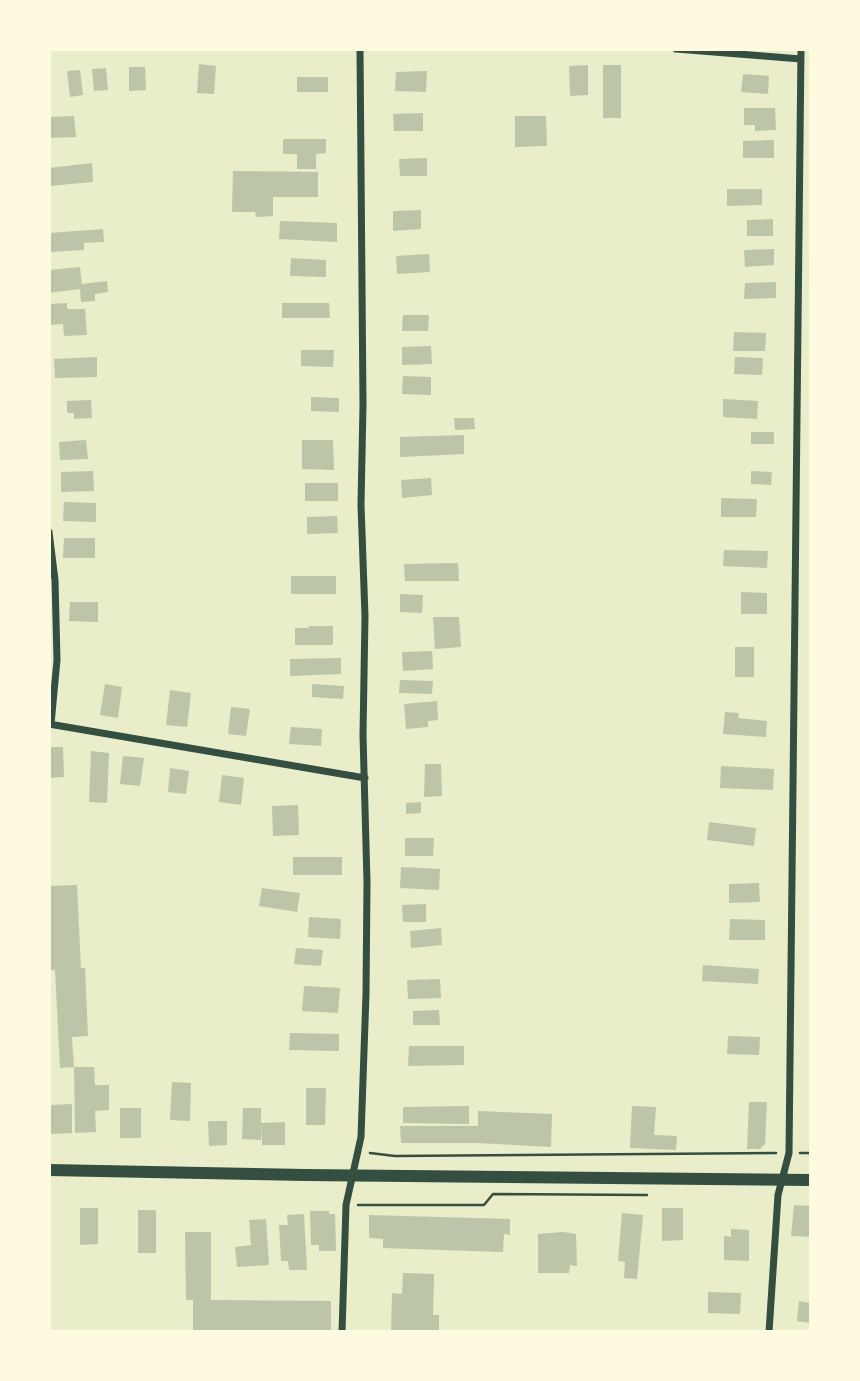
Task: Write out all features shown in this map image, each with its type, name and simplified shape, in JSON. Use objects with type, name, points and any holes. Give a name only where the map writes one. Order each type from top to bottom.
[{"type":"main road","points":[[49,1170],[811,1180]]},
{"type":"street","points":[[342,1332],[346,1205],[359,1152],[366,994],[360,49]]},
{"type":"street","points":[[676,49],[801,59]]},
{"type":"street","points":[[769,1332],[778,1195],[789,1153],[801,49]]},
{"type":"street","points":[[49,532],[55,580],[57,660],[50,724],[365,778]]},
{"type":"path","points":[[359,1152],[396,1156],[811,1153]]},
{"type":"path","points":[[346,1205],[484,1205],[493,1194],[656,1195]]},
{"type":"building","points":[[199,64],[216,66],[214,94],[197,93]]},
{"type":"building","points":[[588,65],[588,95],[570,96],[569,66]]},
{"type":"building","points":[[603,65],[621,65],[621,118],[603,118]]},
{"type":"building","points":[[129,67],[145,67],[146,90],[129,91]]},
{"type":"building","points":[[106,68],[108,90],[94,91],[92,69]]},
{"type":"building","points":[[80,70],[83,95],[70,97],[67,71]]},
{"type":"building","points":[[427,71],[426,92],[395,91],[396,72]]},
{"type":"building","points":[[743,74],[769,76],[768,94],[741,92]]},
{"type":"building","points":[[297,77],[328,77],[328,92],[297,92]]},
{"type":"building","points":[[744,108],[775,108],[776,130],[755,131],[755,125],[744,125]]},
{"type":"building","points":[[423,113],[423,131],[394,131],[393,114]]},
{"type":"building","points":[[74,116],[76,137],[49,138],[49,117]]},
{"type":"building","points":[[515,116],[546,116],[547,146],[515,147]]},
{"type":"building","points":[[283,139],[326,139],[326,153],[316,154],[316,169],[297,169],[297,154],[283,154]]},
{"type":"building","points":[[774,140],[774,158],[743,158],[743,141]]},
{"type":"building","points":[[427,158],[427,176],[400,176],[399,159]]},
{"type":"building","points":[[92,163],[93,182],[49,186],[49,168]]},
{"type":"building","points":[[233,171],[318,172],[318,197],[273,197],[273,216],[256,217],[255,212],[232,212]]},
{"type":"building","points":[[727,189],[762,189],[762,205],[727,206]]},
{"type":"building","points":[[421,210],[421,229],[393,231],[393,211]]},
{"type":"building","points":[[773,219],[773,236],[747,236],[747,220]]},
{"type":"building","points":[[280,221],[337,223],[337,242],[279,239]]},
{"type":"building","points":[[103,229],[104,242],[84,243],[84,250],[50,252],[49,233]]},
{"type":"building","points":[[774,249],[774,265],[745,267],[744,250]]},
{"type":"building","points":[[429,254],[430,272],[397,274],[396,256]]},
{"type":"building","points":[[291,258],[326,260],[326,277],[290,276]]},
{"type":"building","points":[[80,267],[82,284],[107,281],[108,292],[95,294],[95,301],[81,302],[80,289],[49,293],[49,270]]},
{"type":"building","points":[[776,282],[776,298],[744,299],[745,283]]},
{"type":"building","points":[[67,303],[67,309],[85,309],[87,335],[64,336],[63,324],[49,325],[49,304]]},
{"type":"building","points":[[282,303],[329,303],[330,318],[282,318]]},
{"type":"building","points":[[403,315],[429,315],[428,331],[402,331]]},
{"type":"building","points":[[734,332],[766,333],[765,351],[733,351]]},
{"type":"building","points":[[431,346],[432,364],[402,365],[402,347]]},
{"type":"building","points":[[301,350],[334,350],[333,367],[301,366]]},
{"type":"building","points":[[97,357],[97,377],[55,378],[54,359]]},
{"type":"building","points":[[735,357],[763,358],[762,375],[734,374]]},
{"type":"building","points":[[403,376],[431,377],[431,395],[402,394]]},
{"type":"building","points":[[311,397],[339,398],[339,412],[311,411]]},
{"type":"building","points":[[723,399],[758,401],[757,419],[723,417]]},
{"type":"building","points":[[91,400],[92,418],[74,419],[74,413],[67,413],[67,401]]},
{"type":"building","points":[[454,418],[474,418],[475,429],[455,430]]},
{"type":"building","points":[[751,432],[774,432],[774,444],[751,444]]},
{"type":"building","points":[[464,435],[464,454],[400,457],[400,437]]},
{"type":"building","points":[[86,440],[88,459],[60,460],[59,442]]},
{"type":"building","points":[[302,440],[333,440],[334,470],[302,469]]},
{"type":"building","points":[[93,471],[94,491],[61,492],[61,472]]},
{"type":"building","points":[[751,471],[772,472],[771,485],[751,484]]},
{"type":"building","points":[[431,478],[432,495],[402,498],[401,480]]},
{"type":"building","points":[[305,483],[338,483],[338,501],[305,501]]},
{"type":"building","points":[[721,498],[757,499],[756,517],[721,517]]},
{"type":"building","points":[[64,502],[96,503],[96,522],[63,521]]},
{"type":"building","points":[[337,516],[338,533],[307,534],[307,517]]},
{"type":"building","points":[[64,538],[95,538],[95,558],[63,558]]},
{"type":"building","points":[[724,550],[768,551],[767,568],[723,566]]},
{"type":"building","points":[[458,563],[459,581],[405,581],[404,564]]},
{"type":"building","points":[[291,576],[336,576],[336,594],[291,594]]},
{"type":"building","points":[[741,592],[767,593],[767,614],[741,614]]},
{"type":"building","points":[[400,594],[423,595],[422,613],[400,612]]},
{"type":"building","points":[[70,602],[98,602],[98,622],[69,621]]},
{"type":"building","points":[[433,617],[459,617],[461,647],[435,649]]},
{"type":"building","points":[[333,626],[333,645],[295,645],[295,628]]},
{"type":"building","points":[[735,647],[754,647],[754,677],[735,677]]},
{"type":"building","points":[[432,651],[433,669],[403,671],[402,652]]},
{"type":"building","points":[[341,658],[341,674],[290,676],[290,659]]},
{"type":"building","points":[[400,680],[433,681],[432,694],[399,693]]},
{"type":"building","points":[[105,684],[122,687],[118,718],[100,715]]},
{"type":"building","points":[[312,684],[344,686],[343,699],[312,697]]},
{"type":"building","points":[[170,690],[191,693],[187,727],[166,725]]},
{"type":"building","points":[[437,701],[438,720],[428,721],[428,727],[406,729],[404,704]]},
{"type":"building","points":[[231,707],[250,709],[246,736],[228,734]]},
{"type":"building","points":[[725,712],[739,713],[738,718],[767,721],[766,737],[723,734]]},
{"type":"building","points":[[291,727],[322,729],[321,746],[289,744]]},
{"type":"building","points":[[49,747],[63,747],[64,777],[49,778]]},
{"type":"building","points":[[91,751],[109,753],[107,803],[89,802]]},
{"type":"building","points":[[123,756],[144,758],[140,786],[120,784]]},
{"type":"building","points":[[425,764],[441,764],[442,796],[424,797]]},
{"type":"building","points":[[721,766],[774,769],[773,790],[720,788]]},
{"type":"building","points":[[170,768],[189,771],[186,794],[168,792]]},
{"type":"building","points":[[222,775],[244,778],[241,805],[219,802]]},
{"type":"building","points":[[421,802],[421,813],[406,814],[406,803]]},
{"type":"building","points":[[298,805],[299,835],[273,836],[272,806]]},
{"type":"building","points":[[709,822],[756,828],[754,846],[707,840]]},
{"type":"building","points":[[405,838],[434,838],[433,856],[405,856]]},
{"type":"building","points":[[293,857],[342,857],[342,875],[293,875]]},
{"type":"building","points":[[401,867],[440,869],[439,890],[400,888]]},
{"type":"building","points":[[759,883],[760,902],[729,903],[729,884]]},
{"type":"building","points":[[77,885],[88,1036],[72,1037],[74,1067],[60,1068],[55,970],[49,970],[49,886]]},
{"type":"building","points":[[262,888],[300,893],[297,912],[259,906]]},
{"type":"building","points":[[426,904],[426,922],[403,922],[402,905]]},
{"type":"building","points":[[309,917],[341,919],[340,939],[308,937]]},
{"type":"building","points":[[730,919],[765,920],[765,940],[729,940]]},
{"type":"building","points":[[441,928],[442,945],[411,948],[410,931]]},
{"type":"building","points":[[296,948],[323,950],[321,966],[294,964]]},
{"type":"building","points":[[703,965],[759,969],[758,984],[702,981]]},
{"type":"building","points":[[440,979],[441,998],[408,999],[407,980]]},
{"type":"building","points":[[304,986],[340,988],[338,1013],[302,1011]]},
{"type":"building","points":[[439,1010],[440,1025],[413,1025],[413,1011]]},
{"type":"building","points":[[290,1033],[339,1034],[339,1051],[289,1050]]},
{"type":"building","points":[[728,1036],[760,1037],[759,1055],[727,1054]]},
{"type":"building","points":[[409,1046],[464,1046],[464,1065],[408,1066]]},
{"type":"building","points":[[74,1067],[94,1067],[95,1085],[109,1085],[109,1110],[95,1111],[96,1132],[75,1133]]},
{"type":"building","points":[[172,1082],[191,1083],[190,1121],[170,1120]]},
{"type":"building","points":[[306,1088],[326,1088],[325,1125],[306,1125]]},
{"type":"building","points":[[749,1102],[767,1102],[765,1144],[760,1149],[747,1149]]},
{"type":"building","points":[[72,1104],[72,1133],[50,1134],[49,1105]]},
{"type":"building","points":[[469,1106],[469,1124],[403,1123],[403,1107]]},
{"type":"building","points":[[632,1106],[656,1107],[654,1135],[677,1136],[676,1150],[630,1148]]},
{"type":"building","points":[[120,1108],[141,1108],[141,1138],[120,1138]]},
{"type":"building","points":[[243,1108],[261,1108],[261,1123],[285,1122],[285,1145],[262,1145],[262,1126],[261,1140],[242,1139]]},
{"type":"building","points":[[478,1111],[552,1114],[551,1147],[401,1143],[400,1126],[478,1126]]},
{"type":"building","points":[[208,1121],[227,1121],[227,1145],[209,1146]]},
{"type":"building","points":[[794,1205],[811,1206],[811,1237],[791,1236]]},
{"type":"building","points":[[80,1208],[98,1208],[98,1244],[80,1245]]},
{"type":"building","points":[[662,1208],[683,1208],[683,1240],[662,1241]]},
{"type":"building","points":[[138,1210],[156,1210],[156,1253],[138,1253]]},
{"type":"building","points":[[310,1211],[329,1211],[329,1214],[335,1214],[336,1251],[319,1251],[319,1245],[311,1245]]},
{"type":"building","points":[[622,1213],[643,1215],[637,1279],[624,1278],[625,1262],[618,1261]]},
{"type":"building","points":[[304,1214],[307,1270],[289,1270],[288,1261],[281,1261],[279,1225],[288,1225],[287,1215]]},
{"type":"building","points":[[369,1215],[510,1219],[510,1235],[504,1234],[503,1252],[383,1248],[383,1239],[369,1238]]},
{"type":"building","points":[[266,1219],[269,1265],[237,1267],[235,1247],[251,1245],[249,1220]]},
{"type":"building","points":[[731,1229],[749,1230],[749,1261],[724,1260],[724,1236],[731,1237]]},
{"type":"building","points":[[185,1232],[211,1232],[211,1300],[331,1301],[331,1332],[193,1332],[193,1300],[186,1300]]},
{"type":"building","points":[[538,1234],[576,1234],[577,1266],[570,1265],[569,1273],[538,1273]]},
{"type":"building","points":[[403,1273],[434,1274],[433,1315],[439,1315],[439,1332],[391,1332],[392,1293],[402,1294]]},
{"type":"building","points":[[708,1292],[741,1293],[740,1314],[708,1313]]},
{"type":"building","points":[[799,1301],[811,1303],[811,1323],[797,1321]]}]
